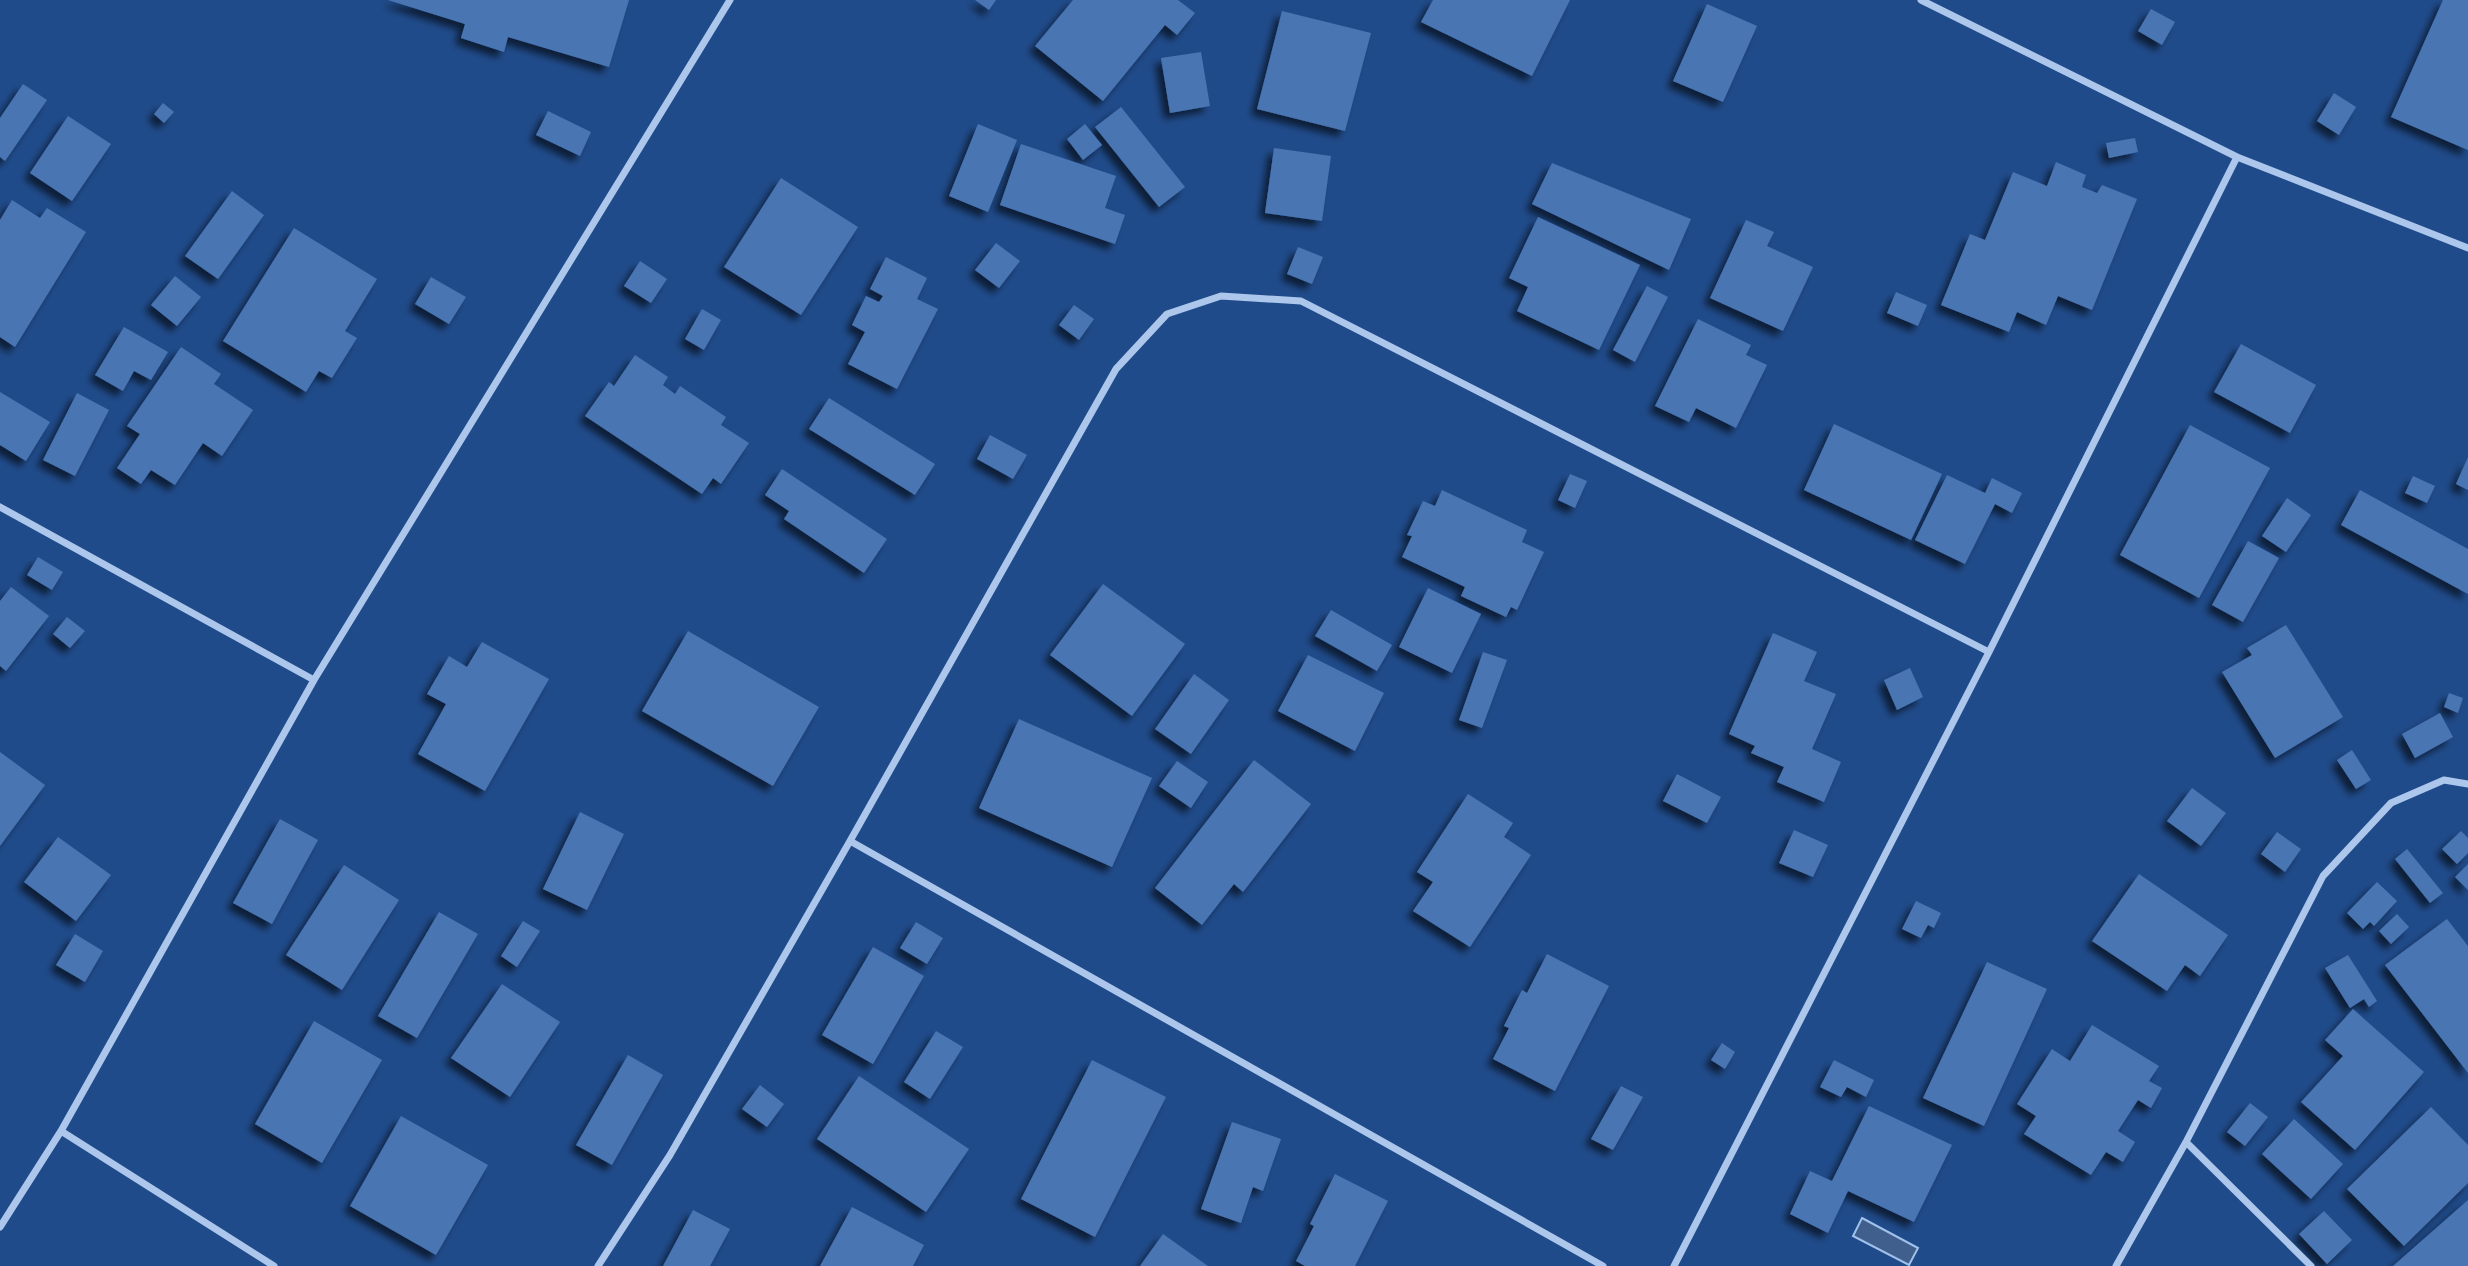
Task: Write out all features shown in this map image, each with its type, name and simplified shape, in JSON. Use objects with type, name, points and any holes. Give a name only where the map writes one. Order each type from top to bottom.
[{"type":"street","points":[[0,1227],[61,1130],[314,680],[730,0]]},
{"type":"street","points":[[1921,0],[2237,157],[2468,248]]},
{"type":"street","points":[[1674,1266],[1989,652],[2237,157]]},
{"type":"street","points":[[598,1266],[670,1155],[1116,369],[1167,314],[1221,296],[1301,301],[1989,652]]},
{"type":"street","points":[[0,507],[314,680]]},
{"type":"street","points":[[2116,1266],[2186,1142],[2323,876],[2390,803],[2444,780],[2468,784]]},
{"type":"street","points":[[850,841],[1603,1266]]},
{"type":"street","points":[[61,1130],[274,1266]]},
{"type":"street","points":[[2186,1142],[2311,1266]]},
{"type":"water","points":[[1862,1218],[1918,1248],[1909,1265],[1853,1236]]},
{"type":"building","points":[[388,0],[629,0],[609,67],[508,37],[504,52],[461,38],[465,24]]},
{"type":"building","points":[[975,0],[996,0],[989,10]]},
{"type":"building","points":[[1073,0],[1178,0],[1195,13],[1177,35],[1165,25],[1103,101],[1035,46]]},
{"type":"building","points":[[1433,0],[1570,0],[1532,76],[1421,22]]},
{"type":"building","points":[[2443,0],[2468,0],[2468,150],[2391,117]]},
{"type":"building","points":[[1707,4],[1757,26],[1723,102],[1673,81]]},
{"type":"building","points":[[2151,9],[2175,22],[2162,45],[2138,31]]},
{"type":"building","points":[[1282,11],[1371,33],[1345,131],[1257,109]]},
{"type":"building","points":[[1201,52],[1210,106],[1170,113],[1161,58]]},
{"type":"building","points":[[23,84],[47,100],[5,161],[0,157],[0,118]]},
{"type":"building","points":[[2334,93],[2356,107],[2339,135],[2317,121]]},
{"type":"building","points":[[163,103],[174,112],[164,123],[154,114]]},
{"type":"building","points":[[1121,107],[1185,187],[1159,207],[1095,127]]},
{"type":"building","points":[[548,111],[591,132],[580,156],[536,135]]},
{"type":"building","points":[[68,116],[111,144],[72,201],[30,173]]},
{"type":"building","points":[[978,124],[1017,140],[988,212],[949,196]]},
{"type":"building","points":[[1085,124],[1102,145],[1083,160],[1067,139]]},
{"type":"building","points":[[2135,138],[2138,152],[2109,158],[2106,143]]},
{"type":"building","points":[[1021,144],[1116,176],[1105,208],[1125,215],[1115,244],[1000,205]]},
{"type":"building","points":[[1274,148],[1331,156],[1322,221],[1265,213]]},
{"type":"building","points":[[2056,162],[2086,175],[2082,187],[2097,193],[2102,185],[2137,199],[2092,310],[2058,296],[2046,325],[2017,312],[2009,332],[1941,305],[1970,234],[1985,240],[2013,172],[2047,186]]},
{"type":"building","points":[[1552,163],[1691,219],[1669,270],[1532,204]]},
{"type":"building","points":[[781,178],[858,227],[801,315],[724,267]]},
{"type":"building","points":[[232,191],[264,215],[218,279],[185,256]]},
{"type":"building","points":[[12,200],[40,218],[47,208],[86,232],[15,347],[0,337],[0,220]]},
{"type":"building","points":[[1538,217],[1640,265],[1599,350],[1517,311],[1528,287],[1509,278]]},
{"type":"building","points":[[1746,220],[1774,232],[1767,246],[1813,267],[1783,331],[1710,298]]},
{"type":"building","points":[[294,228],[377,279],[345,331],[357,338],[332,378],[319,371],[306,392],[223,341]]},
{"type":"building","points":[[996,243],[1020,261],[999,288],[975,270]]},
{"type":"building","points":[[1298,247],[1323,257],[1312,284],[1287,274]]},
{"type":"building","points":[[886,257],[927,278],[917,299],[938,309],[897,389],[848,364],[865,332],[852,325],[866,296],[879,302],[883,296],[870,289]]},
{"type":"building","points":[[640,261],[667,279],[651,303],[624,286]]},
{"type":"building","points":[[175,276],[201,297],[177,326],[151,305]]},
{"type":"building","points":[[431,277],[466,297],[449,324],[415,304]]},
{"type":"building","points":[[1647,286],[1668,297],[1635,362],[1613,350]]},
{"type":"building","points":[[1896,292],[1927,305],[1918,326],[1887,313]]},
{"type":"building","points":[[1074,305],[1094,319],[1079,340],[1059,325]]},
{"type":"building","points":[[702,309],[721,320],[704,350],[685,339]]},
{"type":"building","points":[[1698,319],[1751,345],[1746,355],[1767,365],[1736,428],[1696,408],[1689,422],[1655,406]]},
{"type":"building","points":[[124,327],[168,352],[151,380],[134,371],[123,391],[95,375]]},
{"type":"building","points":[[2241,344],[2316,385],[2290,433],[2214,392]]},
{"type":"building","points":[[181,347],[221,374],[214,384],[253,410],[222,456],[203,443],[175,485],[151,470],[141,484],[117,468],[140,434],[127,426]]},
{"type":"building","points":[[635,355],[668,377],[663,385],[675,394],[680,386],[726,417],[721,425],[749,443],[721,484],[713,478],[702,494],[585,416],[609,382],[614,386]]},
{"type":"building","points":[[0,392],[50,422],[26,461],[0,445]]},
{"type":"building","points":[[77,393],[109,410],[75,476],[43,460]]},
{"type":"building","points":[[829,398],[935,464],[915,495],[809,429]]},
{"type":"building","points":[[1834,424],[1942,474],[1911,540],[1804,490]]},
{"type":"building","points":[[2190,425],[2270,468],[2199,598],[2120,555]]},
{"type":"building","points":[[990,435],[1027,455],[1013,479],[977,459]]},
{"type":"building","points":[[2468,457],[2468,490],[2456,484]]},
{"type":"building","points":[[782,469],[887,539],[864,573],[784,519],[789,511],[765,495]]},
{"type":"building","points":[[1570,474],[1587,481],[1575,508],[1558,500]]},
{"type":"building","points":[[1947,475],[1985,493],[1992,478],[2022,493],[2012,513],[1995,504],[1965,564],[1915,540]]},
{"type":"building","points":[[2413,476],[2435,486],[2427,503],[2405,493]]},
{"type":"building","points":[[1442,490],[1527,530],[1522,542],[1544,552],[1517,610],[1511,607],[1506,617],[1461,596],[1465,587],[1402,557],[1412,536],[1407,535],[1423,501],[1435,506]]},
{"type":"building","points":[[2360,490],[2468,549],[2468,594],[2341,525]]},
{"type":"building","points":[[2287,498],[2311,515],[2286,552],[2262,536]]},
{"type":"building","points":[[2248,541],[2279,558],[2243,622],[2212,605]]},
{"type":"building","points":[[38,557],[63,572],[52,590],[27,575]]},
{"type":"building","points":[[1103,584],[1185,644],[1132,716],[1050,655]]},
{"type":"building","points":[[11,587],[49,616],[6,671],[0,666],[0,601]]},
{"type":"building","points":[[1428,588],[1481,614],[1452,673],[1399,647]]},
{"type":"building","points":[[1331,610],[1392,645],[1377,671],[1315,636]]},
{"type":"building","points":[[67,617],[85,631],[70,648],[53,634]]},
{"type":"building","points":[[2286,625],[2343,717],[2275,758],[2222,672],[2252,655],[2247,648]]},
{"type":"building","points":[[688,631],[819,707],[773,786],[642,711]]},
{"type":"building","points":[[1773,633],[1817,652],[1804,681],[1836,694],[1812,749],[1841,762],[1824,802],[1777,782],[1784,767],[1751,753],[1755,746],[1729,734]]},
{"type":"building","points":[[482,642],[549,679],[485,791],[418,754],[446,704],[427,694],[449,656],[467,667]]},
{"type":"building","points":[[1483,652],[1507,660],[1482,728],[1459,720]]},
{"type":"building","points":[[1308,655],[1384,693],[1355,751],[1278,711]]},
{"type":"building","points":[[1910,668],[1923,697],[1897,710],[1884,680]]},
{"type":"building","points":[[1194,674],[1229,700],[1191,754],[1155,729]]},
{"type":"building","points":[[2449,693],[2463,698],[2458,713],[2444,707]]},
{"type":"building","points":[[2440,713],[2453,737],[2415,758],[2402,734]]},
{"type":"building","points":[[1019,719],[1152,778],[1112,867],[979,808]]},
{"type":"building","points":[[2352,750],[2371,780],[2356,789],[2337,760]]},
{"type":"building","points":[[0,752],[45,785],[0,846]]},
{"type":"building","points":[[1254,760],[1311,804],[1243,892],[1234,884],[1202,925],[1155,888]]},
{"type":"building","points":[[1177,761],[1208,782],[1191,808],[1159,786]]},
{"type":"building","points":[[1677,774],[1721,797],[1707,823],[1663,801]]},
{"type":"building","points":[[2192,788],[2226,813],[2201,846],[2167,821]]},
{"type":"building","points":[[1468,794],[1513,823],[1504,837],[1531,855],[1470,947],[1413,911],[1433,882],[1417,872]]},
{"type":"building","points":[[580,812],[624,834],[587,910],[543,889]]},
{"type":"building","points":[[280,819],[318,840],[272,924],[233,903]]},
{"type":"building","points":[[1794,830],[1828,845],[1813,877],[1779,863]]},
{"type":"building","points":[[2461,831],[2468,838],[2468,853],[2457,864],[2442,849]]},
{"type":"building","points":[[2277,832],[2301,849],[2285,872],[2261,854]]},
{"type":"building","points":[[58,837],[111,875],[76,921],[24,882]]},
{"type":"building","points":[[2407,849],[2443,893],[2430,903],[2395,859]]},
{"type":"building","points":[[2468,864],[2468,890],[2455,877]]},
{"type":"building","points":[[344,865],[399,900],[342,990],[286,955]]},
{"type":"building","points":[[2139,874],[2228,935],[2200,976],[2185,965],[2167,991],[2092,941]]},
{"type":"building","points":[[2377,882],[2397,901],[2374,926],[2370,922],[2363,929],[2347,913]]},
{"type":"building","points":[[1916,901],[1941,913],[1934,928],[1928,925],[1921,938],[1902,929]]},
{"type":"building","points":[[439,912],[478,934],[417,1038],[378,1016]]},
{"type":"building","points":[[2397,914],[2409,927],[2391,944],[2379,931]]},
{"type":"building","points":[[2447,919],[2468,946],[2468,1073],[2385,965]]},
{"type":"building","points":[[523,921],[540,931],[517,967],[501,956]]},
{"type":"building","points":[[916,922],[943,938],[927,964],[900,948]]},
{"type":"building","points":[[75,934],[103,951],[85,982],[56,965]]},
{"type":"building","points":[[873,947],[924,976],[873,1064],[822,1035]]},
{"type":"building","points":[[1547,954],[1609,986],[1555,1091],[1493,1059],[1509,1028],[1504,1026],[1522,990],[1527,993]]},
{"type":"building","points":[[2348,955],[2377,1001],[2369,1007],[2364,999],[2350,1008],[2325,968]]},
{"type":"building","points":[[1987,962],[2047,989],[1984,1126],[1923,1098]]},
{"type":"building","points":[[502,984],[560,1022],[510,1097],[451,1058]]},
{"type":"building","points":[[2353,1009],[2424,1072],[2355,1150],[2301,1102],[2343,1056],[2325,1040]]},
{"type":"building","points":[[314,1021],[382,1060],[322,1163],[255,1124]]},
{"type":"building","points":[[2092,1025],[2159,1066],[2149,1081],[2162,1088],[2151,1108],[2138,1100],[2118,1131],[2135,1142],[2123,1162],[2106,1152],[2091,1175],[2024,1134],[2036,1116],[2017,1104],[2052,1049],[2070,1061]]},
{"type":"building","points":[[936,1031],[963,1047],[930,1099],[904,1082]]},
{"type":"building","points":[[1722,1043],[1735,1052],[1725,1069],[1711,1060]]},
{"type":"building","points":[[628,1055],[663,1075],[612,1165],[576,1145]]},
{"type":"building","points":[[1092,1060],[1166,1097],[1095,1237],[1021,1199]]},
{"type":"building","points":[[1834,1060],[1874,1080],[1866,1097],[1847,1087],[1841,1097],[1820,1087]]},
{"type":"building","points":[[859,1076],[969,1149],[926,1212],[817,1139]]},
{"type":"building","points":[[760,1085],[784,1104],[767,1127],[742,1109]]},
{"type":"building","points":[[1621,1086],[1643,1097],[1613,1150],[1591,1139]]},
{"type":"building","points":[[2250,1103],[2268,1117],[2245,1146],[2227,1132]]},
{"type":"building","points":[[1869,1106],[1952,1145],[1914,1222],[1848,1191],[1828,1233],[1790,1214],[1810,1171],[1832,1181]]},
{"type":"building","points":[[2431,1107],[2468,1145],[2468,1183],[2404,1246],[2347,1189]]},
{"type":"building","points":[[401,1116],[488,1165],[436,1255],[350,1206]]},
{"type":"building","points":[[2294,1119],[2343,1164],[2311,1199],[2262,1154]]},
{"type":"building","points":[[1232,1122],[1281,1139],[1263,1191],[1253,1187],[1241,1223],[1201,1209]]},
{"type":"building","points":[[1335,1174],[1388,1201],[1355,1266],[1305,1266],[1296,1261],[1314,1226],[1310,1224]]},
{"type":"building","points":[[2468,1200],[2468,1266],[2393,1266]]},
{"type":"building","points":[[852,1207],[924,1245],[913,1266],[820,1266]]},
{"type":"building","points":[[693,1210],[730,1229],[710,1266],[663,1266]]},
{"type":"building","points":[[2324,1211],[2352,1240],[2327,1264],[2299,1234]]},
{"type":"building","points":[[1163,1234],[1208,1266],[1140,1266]]}]
